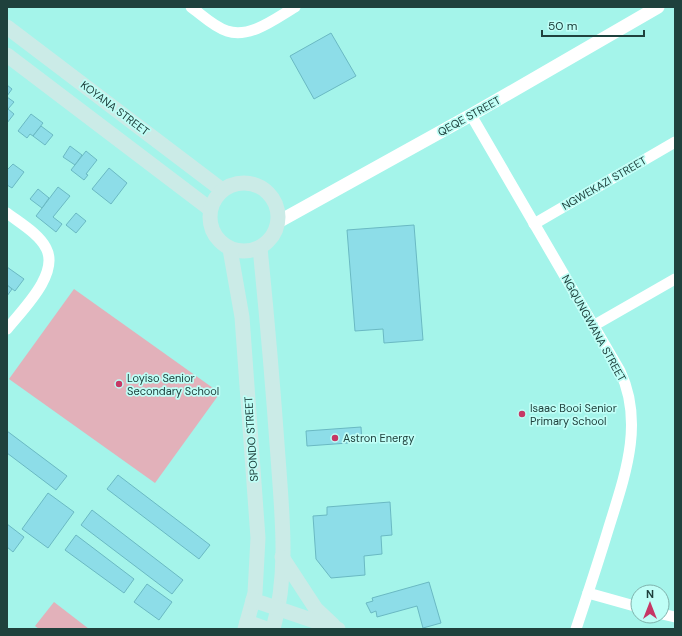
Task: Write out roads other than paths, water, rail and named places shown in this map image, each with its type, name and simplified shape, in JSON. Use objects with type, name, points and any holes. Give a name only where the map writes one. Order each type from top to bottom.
[{"type":"main road","name":"KOYANA STREET","points":[[7,27],[222,190]]},
{"type":"main road","points":[[7,55],[210,209]]},
{"type":"main road","points":[[237,183],[253,184],[261,187],[273,198],[278,210],[278,222],[272,237],[260,248],[240,252],[230,249],[217,239],[210,225],[210,209],[215,198],[222,190],[237,183]]},
{"type":"main road","points":[[260,248],[274,393],[282,513],[282,557],[279,609],[273,629]]},
{"type":"main road","name":"SPONDO STREET","points":[[230,249],[242,317],[258,538],[253,600],[246,625]]},
{"type":"main road","points":[[282,557],[316,609],[337,628]]},
{"type":"main road","points":[[253,600],[337,628]]},
{"type":"main road","points":[[246,625],[267,629]]},
{"type":"street","points":[[191,7],[226,31],[236,34],[256,29],[294,7]]},
{"type":"street","name":"QEQE STREET","points":[[278,222],[472,115],[658,7]]},
{"type":"street","name":"NGQUNGWANA STREET","points":[[472,115],[593,326],[625,383],[629,394],[632,426],[631,447],[624,478],[576,629]]},
{"type":"street","name":"NGWEKAZI STREET","points":[[534,224],[675,142]]},
{"type":"street","points":[[7,214],[38,238],[46,248],[50,267],[32,297],[7,329]]},
{"type":"street","points":[[593,326],[675,279]]},
{"type":"street","points":[[588,593],[630,605]]},
{"type":"place","name":"Loyiso Senior Secondary School","points":[[119,384]]},
{"type":"place","name":"Isaac Booi Senior Primary School","points":[[522,414]]},
{"type":"place","name":"Astron Energy","points":[[335,438]]}]
